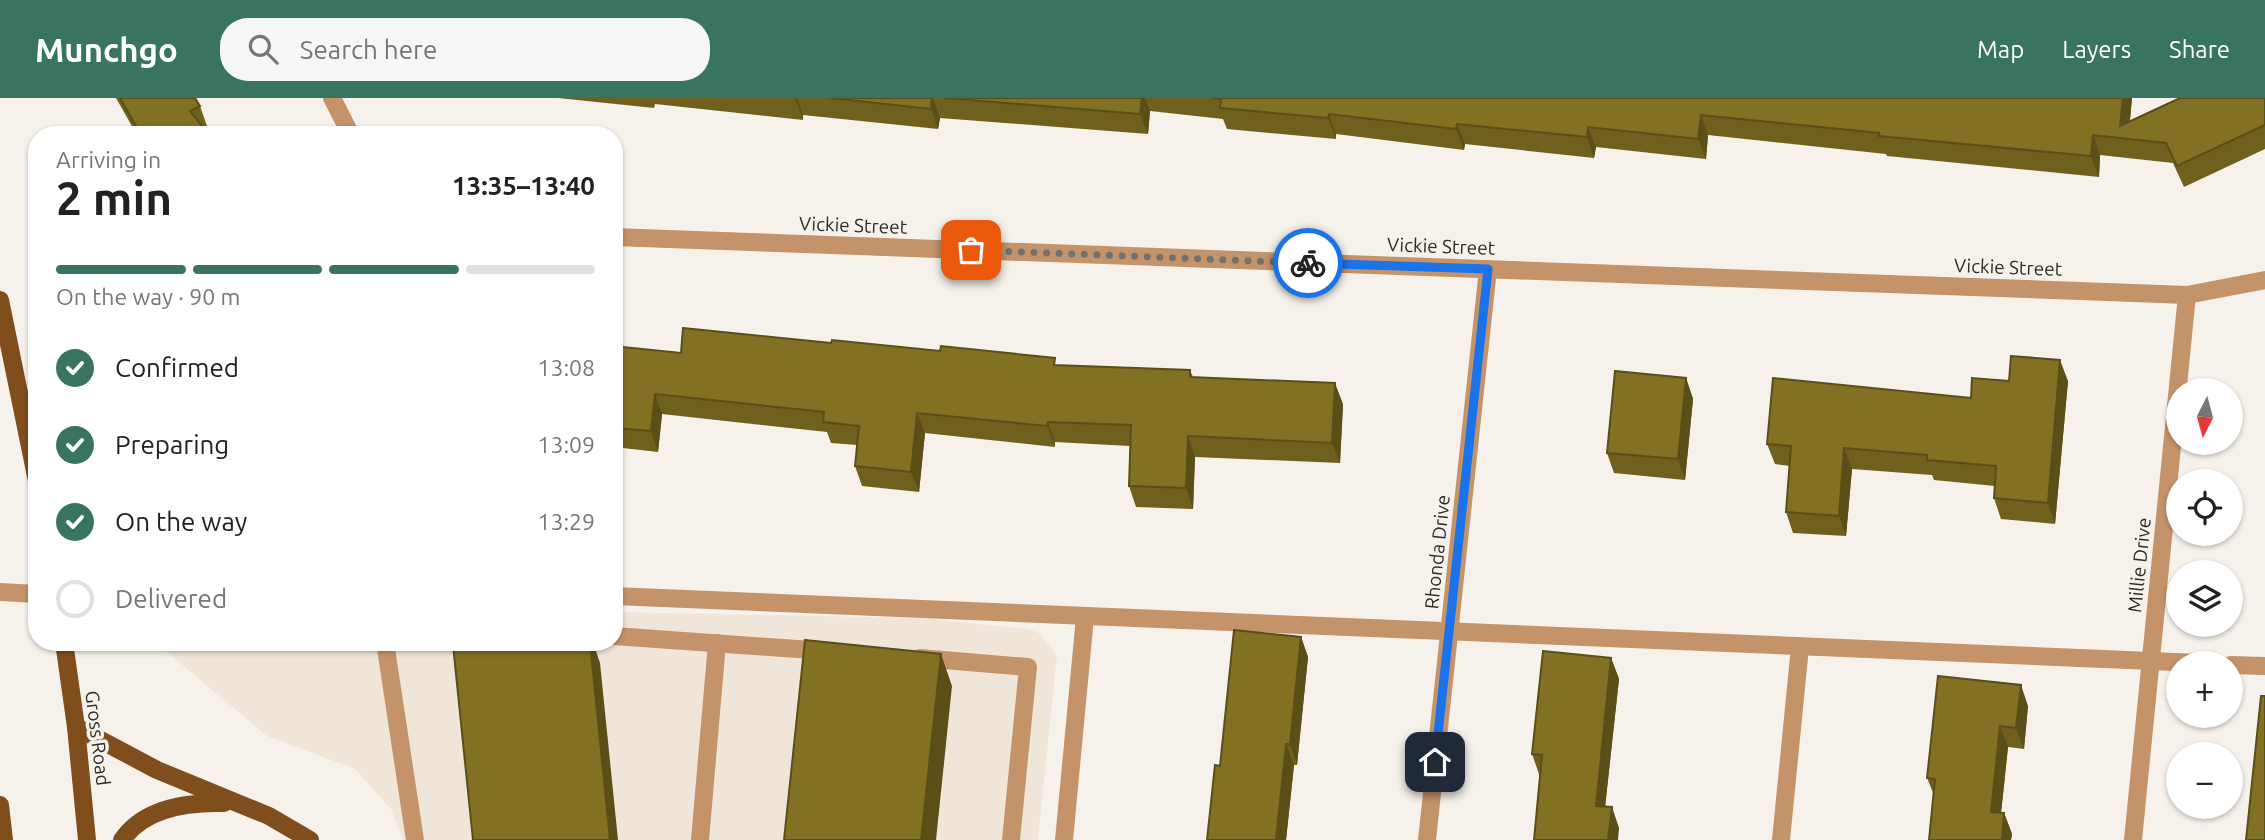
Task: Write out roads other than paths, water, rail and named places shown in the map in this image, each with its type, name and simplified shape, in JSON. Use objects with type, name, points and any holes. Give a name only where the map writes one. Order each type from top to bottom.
[{"type":"main road","points":[[0,300],[28,437]]},
{"type":"main road","name":"Gross Road","points":[[65,651],[87,840]]},
{"type":"main road","points":[[76,727],[157,770],[269,816],[310,840]]},
{"type":"main road","points":[[121,840],[128,831],[147,818],[170,808],[203,802],[234,803]]},
{"type":"main road","points":[[0,805],[4,840]]},
{"type":"street","points":[[332,98],[346,126]]},
{"type":"street","name":"Vickie Street","points":[[623,237],[2187,295],[2265,281]]},
{"type":"street","name":"Rhonda Drive","points":[[1427,840],[1488,269]]},
{"type":"street","name":"Millie Drive","points":[[2133,840],[2187,295]]},
{"type":"street","points":[[0,592],[28,594]]},
{"type":"street","points":[[623,596],[2166,662]]},
{"type":"street","points":[[1064,840],[1085,617]]},
{"type":"street","points":[[623,637],[839,652]]},
{"type":"street","points":[[700,840],[717,643]]},
{"type":"street","points":[[1780,840],[1800,647]]},
{"type":"street","points":[[386,651],[415,840]]},
{"type":"street","points":[[906,657],[1028,667],[1011,840]]},
{"type":"street","points":[[2243,665],[2265,666]]}]
